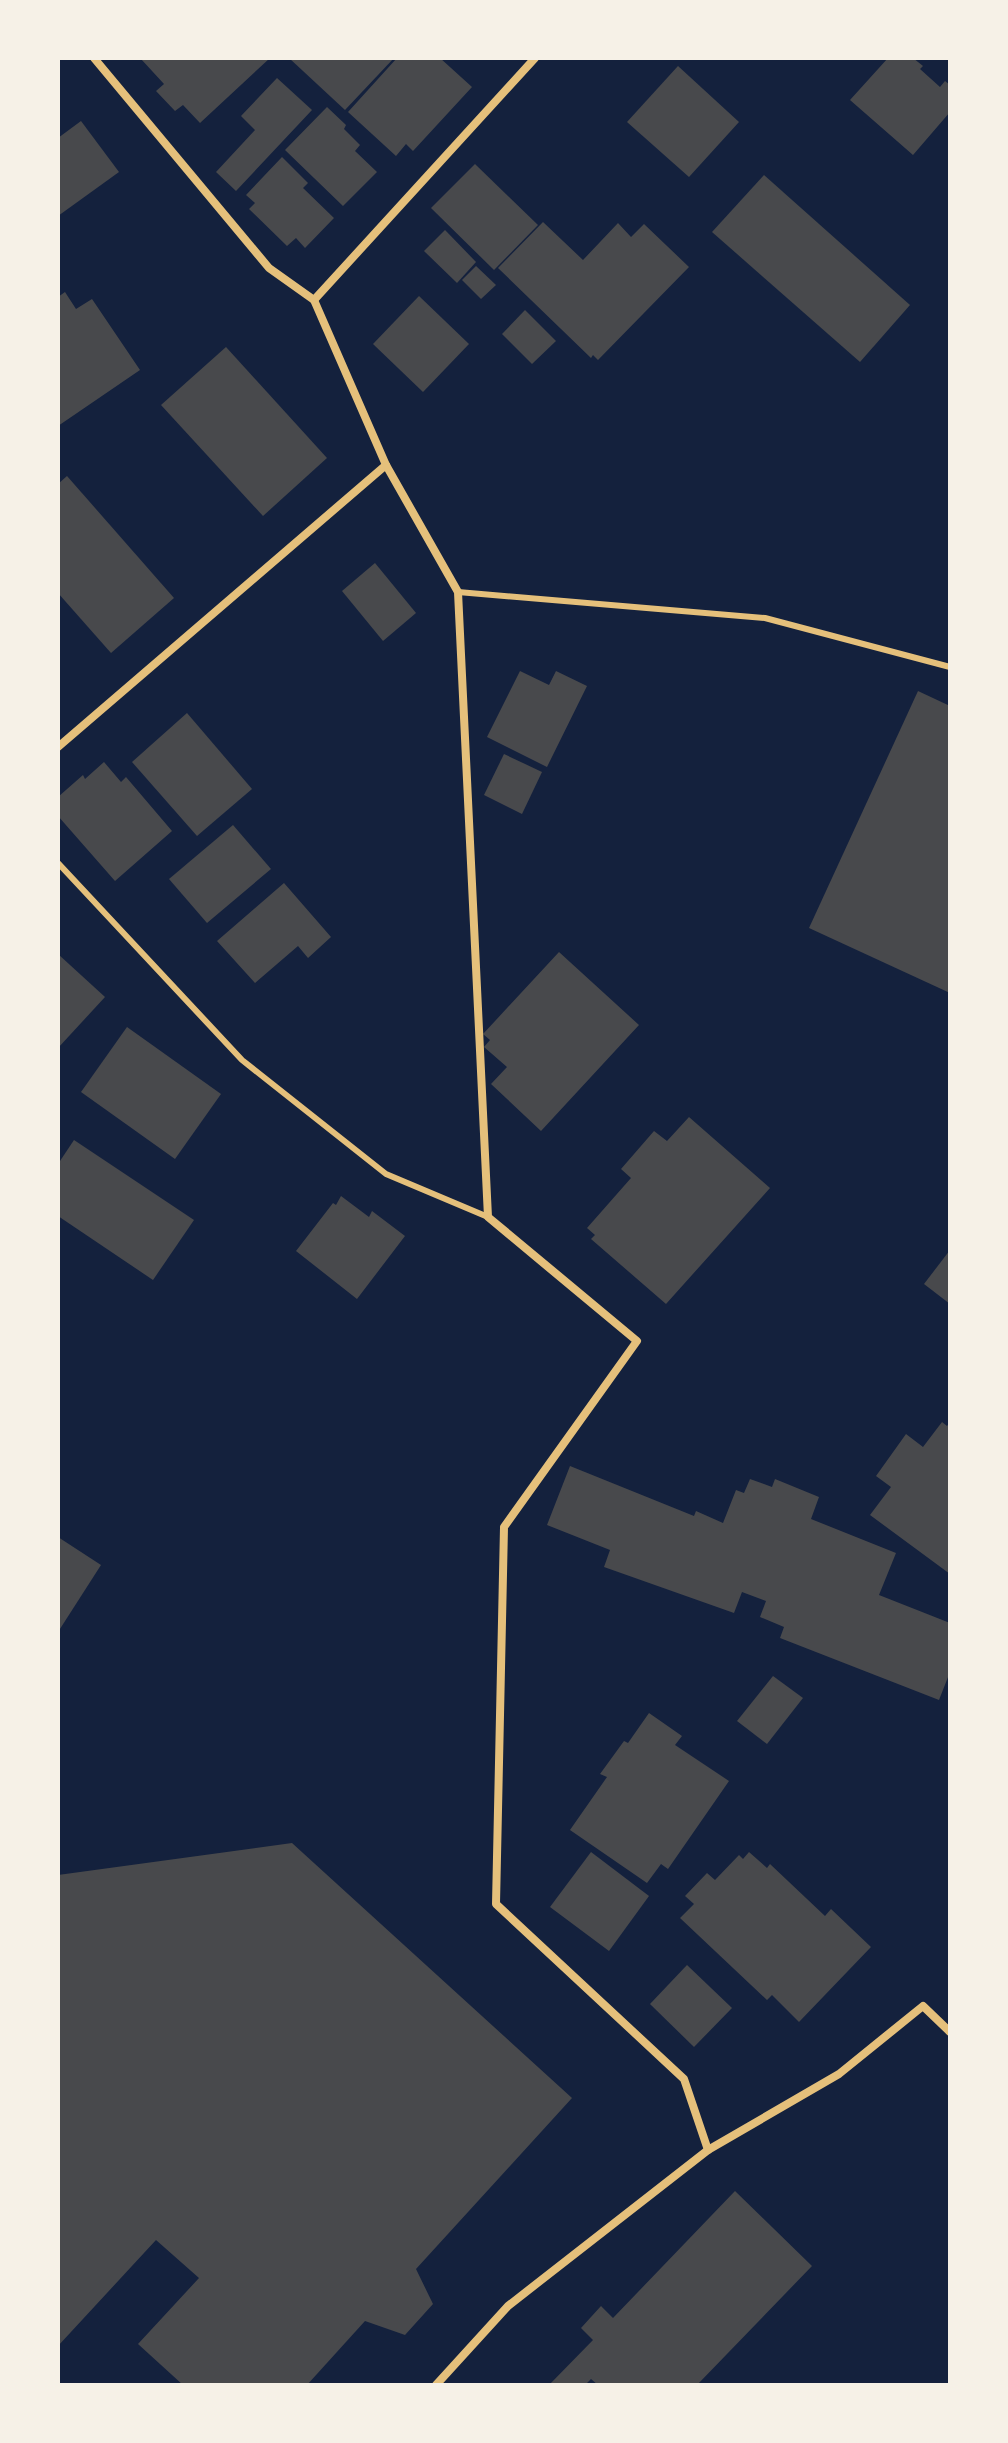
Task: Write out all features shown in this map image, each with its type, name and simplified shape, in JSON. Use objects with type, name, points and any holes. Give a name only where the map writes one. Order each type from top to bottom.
[{"type":"street","points":[[94,58],[269,268],[314,300],[386,465],[458,592],[488,1217],[637,1341],[504,1527],[496,1904],[684,2079],[708,2150]]},
{"type":"street","points":[[314,300],[535,58]]},
{"type":"street","points":[[58,747],[386,465]]},
{"type":"street","points":[[436,2385],[508,2306],[708,2150],[839,2074],[923,2006],[950,2032]]},
{"type":"lane","points":[[458,592],[765,618],[950,667]]},
{"type":"lane","points":[[58,863],[242,1060],[386,1174],[488,1217]]},
{"type":"building","points":[[270,58],[200,123],[183,105],[175,111],[156,91],[164,84],[141,59]]},
{"type":"building","points":[[289,58],[394,58],[345,110]]},
{"type":"building","points":[[397,58],[440,58],[472,87],[413,151],[406,144],[396,156],[348,112]]},
{"type":"building","points":[[888,58],[913,58],[940,87],[945,81],[950,85],[950,112],[913,155],[850,100]]},
{"type":"building","points":[[678,66],[739,122],[689,177],[627,122]]},
{"type":"building","points":[[277,78],[312,110],[236,191],[216,172],[255,130],[241,116]]},
{"type":"building","points":[[327,107],[346,125],[344,129],[360,145],[355,151],[377,172],[343,206],[285,150]]},
{"type":"building","points":[[81,121],[119,172],[58,216],[58,138]]},
{"type":"building","points":[[282,157],[308,183],[303,188],[334,218],[305,248],[296,238],[287,246],[249,209],[255,203],[246,195]]},
{"type":"building","points":[[475,164],[538,225],[494,270],[431,208]]},
{"type":"building","points":[[764,175],[910,305],[860,362],[712,232]]},
{"type":"building","points":[[543,222],[583,260],[618,223],[631,237],[644,224],[689,267],[598,360],[593,355],[591,358],[498,268]]},
{"type":"building","points":[[445,230],[476,262],[457,283],[424,251]]},
{"type":"building","points":[[476,266],[496,285],[481,299],[462,280]]},
{"type":"building","points":[[65,292],[76,309],[92,299],[140,370],[58,426],[58,297]]},
{"type":"building","points":[[419,296],[469,344],[423,392],[373,344]]},
{"type":"building","points":[[525,310],[556,341],[532,364],[502,334]]},
{"type":"building","points":[[226,347],[327,458],[263,516],[161,405]]},
{"type":"building","points":[[67,476],[174,598],[111,653],[58,593],[58,484]]},
{"type":"building","points":[[375,563],[416,613],[383,641],[342,591]]},
{"type":"building","points":[[520,671],[549,685],[556,671],[587,686],[547,767],[487,737]]},
{"type":"building","points":[[918,691],[950,706],[950,993],[809,928]]},
{"type":"building","points":[[187,713],[252,789],[197,836],[132,762]]},
{"type":"building","points":[[504,754],[542,772],[522,814],[484,795]]},
{"type":"building","points":[[104,762],[121,782],[126,777],[172,831],[115,881],[58,816],[58,797]]},
{"type":"building","points":[[233,825],[271,869],[207,923],[169,879]]},
{"type":"building","points":[[284,883],[331,937],[308,958],[298,946],[255,983],[217,941]]},
{"type":"building","points":[[559,952],[639,1025],[541,1131],[491,1084],[507,1067],[484,1047],[490,1040],[483,1034]]},
{"type":"building","points":[[58,954],[105,997],[58,1048]]},
{"type":"building","points":[[127,1027],[221,1094],[175,1159],[81,1092]]},
{"type":"building","points":[[689,1117],[770,1188],[666,1304],[591,1239],[595,1235],[587,1228],[631,1178],[621,1169],[654,1131],[667,1141]]},
{"type":"building","points":[[74,1140],[194,1220],[153,1280],[58,1216],[58,1164]]},
{"type":"building","points":[[341,1196],[369,1217],[372,1211],[405,1236],[357,1299],[296,1251]]},
{"type":"building","points":[[950,1250],[950,1304],[924,1284]]},
{"type":"building","points":[[942,1422],[947,1426],[950,1422],[950,1574],[870,1515],[891,1487],[876,1476],[906,1434],[923,1447]]},
{"type":"building","points":[[570,1466],[694,1516],[696,1511],[723,1523],[736,1490],[744,1493],[750,1479],[772,1487],[775,1479],[819,1497],[811,1519],[896,1553],[879,1595],[950,1623],[950,1672],[939,1700],[780,1638],[784,1627],[760,1617],[766,1601],[742,1592],[734,1613],[604,1567],[610,1550],[547,1525]]},
{"type":"building","points":[[58,1537],[101,1565],[58,1632]]},
{"type":"building","points":[[773,1676],[803,1698],[767,1744],[737,1721]]},
{"type":"building","points":[[649,1713],[682,1736],[675,1745],[729,1781],[668,1869],[661,1864],[647,1883],[570,1830],[607,1777],[600,1774],[624,1741],[628,1743]]},
{"type":"building","points":[[292,1843],[572,2098],[416,2269],[433,2304],[405,2335],[365,2321],[307,2385],[183,2385],[138,2344],[199,2278],[156,2240],[58,2346],[58,1875]]},
{"type":"building","points":[[591,1852],[649,1896],[609,1951],[550,1907]]},
{"type":"building","points":[[749,1852],[767,1868],[770,1864],[825,1916],[831,1909],[871,1947],[799,2022],[772,1995],[767,2000],[680,1918],[694,1904],[685,1896],[707,1873],[715,1880],[739,1855],[743,1859]]},
{"type":"building","points":[[687,1965],[732,2008],[694,2047],[650,2004]]},
{"type":"building","points":[[735,2191],[812,2266],[697,2385],[598,2385],[591,2379],[585,2385],[549,2385],[593,2340],[581,2328],[601,2306],[613,2318]]}]
